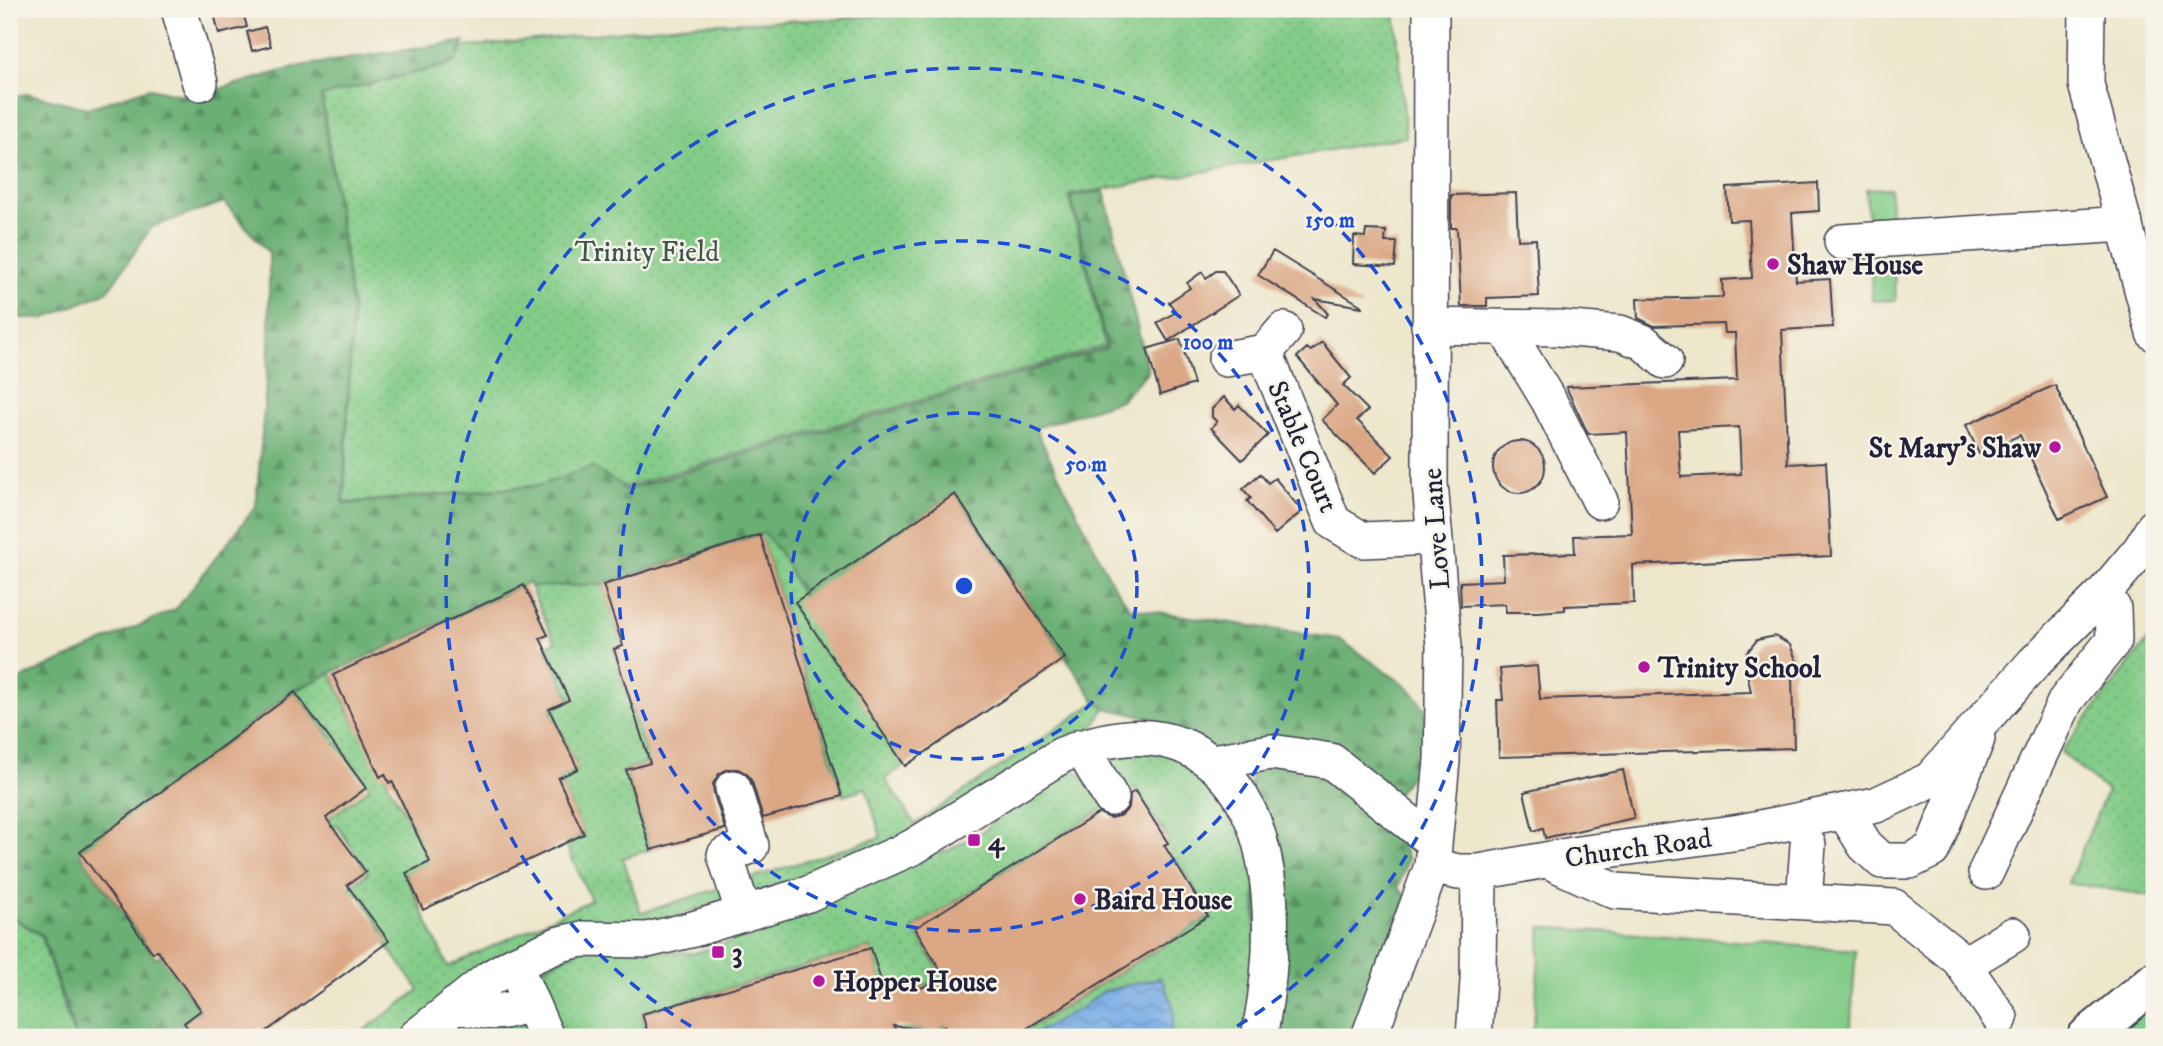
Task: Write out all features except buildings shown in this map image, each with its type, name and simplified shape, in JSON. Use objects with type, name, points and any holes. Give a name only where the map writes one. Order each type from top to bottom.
[{"type":"highway","points":[[2087,1037],[2145,990]]},
{"type":"street","points":[[179,9],[200,83]]},
{"type":"street","name":"Love Lane","points":[[1370,1037],[1433,854],[1442,761],[1444,646],[1430,483],[1431,9]]},
{"type":"street","points":[[2087,9],[2086,84],[2154,332]]},
{"type":"street","points":[[1842,242],[2125,224]]},
{"type":"street","points":[[1429,326],[1592,329],[1620,333],[1643,342],[1665,361]]},
{"type":"street","points":[[1504,327],[1549,401],[1600,501]]},
{"type":"street","name":"Stable Court","points":[[1226,359],[1274,341],[1333,522],[1363,540],[1434,537]]},
{"type":"street","name":"Church Road","points":[[1433,854],[1458,872],[1479,872],[1740,832],[1876,805],[1930,779],[2034,663],[2102,594],[2141,549],[2154,527]]},
{"type":"street","points":[[1986,872],[2066,700],[2114,640],[2113,608],[2102,594]]},
{"type":"street","name":"Church Road","points":[[1844,811],[1865,845],[1882,861],[1910,861],[1932,850],[1986,717]]},
{"type":"street","points":[[416,1037],[519,956],[582,939],[647,940],[755,911],[839,881],[913,847],[1013,786],[1041,757],[1110,739],[1153,737],[1194,751],[1213,762],[1232,783],[1248,807],[1261,848],[1270,910],[1268,975],[1259,1037]]},
{"type":"street","points":[[1081,747],[1111,798]]},
{"type":"street","points":[[1213,762],[1271,752],[1331,761],[1433,854]]},
{"type":"street","points":[[733,788],[751,846],[725,855],[755,911]]},
{"type":"street","points":[[1703,896],[1705,837]]},
{"type":"street","points":[[1804,902],[1808,845]]},
{"type":"street","points":[[1547,860],[1615,891],[1894,907],[1959,959],[2000,1018]]},
{"type":"street","points":[[1474,1037],[1478,981],[1479,872]]},
{"type":"street","points":[[1963,965],[2013,936]]},
{"type":"street","points":[[519,956],[531,1003],[546,1037]]},
{"type":"street","points":[[455,1005],[493,1013],[507,1012],[531,1003]]},
{"type":"green space","name":"Trinity Field","points":[[937,9],[1395,9],[1406,137],[1069,195],[1105,346],[625,487],[592,467],[540,485],[344,503],[353,309],[322,96],[454,64],[464,47],[692,24],[838,19]]},
{"type":"green space","points":[[465,41],[454,63],[321,96],[352,309],[343,504],[540,486],[549,354],[624,490],[1107,348],[1071,196],[1104,191],[1148,371],[1121,400],[1035,428],[1112,583],[1130,608],[1339,639],[1409,688],[1425,708],[1425,758],[1390,802],[1332,757],[1214,757],[1154,733],[1154,719],[1105,708],[1096,702],[955,494],[804,599],[783,558],[765,533],[603,584],[530,587],[528,583],[298,688],[80,854],[156,958],[162,954],[200,1011],[185,1023],[195,1037],[76,1037],[42,935],[9,915],[9,726],[18,680],[176,609],[256,506],[269,348],[269,253],[224,202],[152,227],[107,292],[43,319],[9,317],[9,96],[30,94],[88,108],[150,88],[191,97],[300,66]]},
{"type":"green space","points":[[1890,188],[1891,218],[1868,219],[1866,189]]},
{"type":"green space","points":[[1894,270],[1896,300],[1872,301],[1871,271]]},
{"type":"green space","points":[[765,533],[783,558],[804,600],[905,765],[885,779],[915,824],[1096,702],[1105,708],[1094,726],[913,846],[604,937],[414,1037],[355,1037],[419,990],[385,943],[388,940],[359,893],[352,897],[346,890],[368,873],[337,825],[312,843],[306,835],[370,788],[295,691],[331,673],[355,725],[359,724],[389,785],[433,861],[405,874],[448,967],[591,900],[565,843],[584,834],[558,778],[578,769],[550,709],[570,699],[546,647],[555,642],[530,587],[603,585],[622,646],[613,649],[648,762],[625,770],[651,849],[623,858],[641,913],[881,837],[866,788],[843,795],[760,535]]},
{"type":"green space","points":[[2154,632],[2154,896],[2068,883],[2107,791],[2061,752]]},
{"type":"green space","points":[[1150,746],[1200,759],[1255,847],[1255,1037],[1015,1037],[1211,916],[1177,860],[1146,879],[1136,864],[1170,842],[1136,788],[1118,799],[1098,765]]},
{"type":"green space","points":[[1063,757],[1109,805],[913,928],[945,978],[920,987],[906,988],[905,994],[889,1007],[871,947],[642,1013],[648,1037],[419,1037],[561,946],[695,953],[747,934],[768,909],[914,849],[939,853],[949,850],[987,829],[998,817],[1014,787]]},
{"type":"green space","points":[[1329,763],[1402,845],[1408,859],[1398,888],[1407,897],[1371,992],[1350,1037],[1264,1037],[1250,785],[1252,774],[1259,764]]},
{"type":"green space","points":[[9,916],[41,936],[74,1037],[9,1037]]},
{"type":"green space","points":[[1541,927],[1856,950],[1850,1037],[1533,1037]]},
{"type":"green space","points":[[2154,1000],[2154,1028],[2142,1037],[2110,1037]]},
{"type":"green space","points":[[945,1025],[952,1037],[898,1037],[896,1032],[933,1029]]},
{"type":"water","points":[[1161,978],[1171,999],[1173,1013],[1169,1035],[1029,1037],[1081,1008],[1104,991]]},
{"type":"place","name":"Shaw House","points":[[1773,264]]},
{"type":"place","name":"St Mary's Shaw","points":[[2055,447]]},
{"type":"place","name":"Trinity School","points":[[1644,667]]},
{"type":"place","name":"4","points":[[974,840]]},
{"type":"place","name":"Baird House","points":[[1080,899]]},
{"type":"place","name":"3","points":[[718,952]]},
{"type":"place","name":"Hopper House","points":[[819,981]]}]
